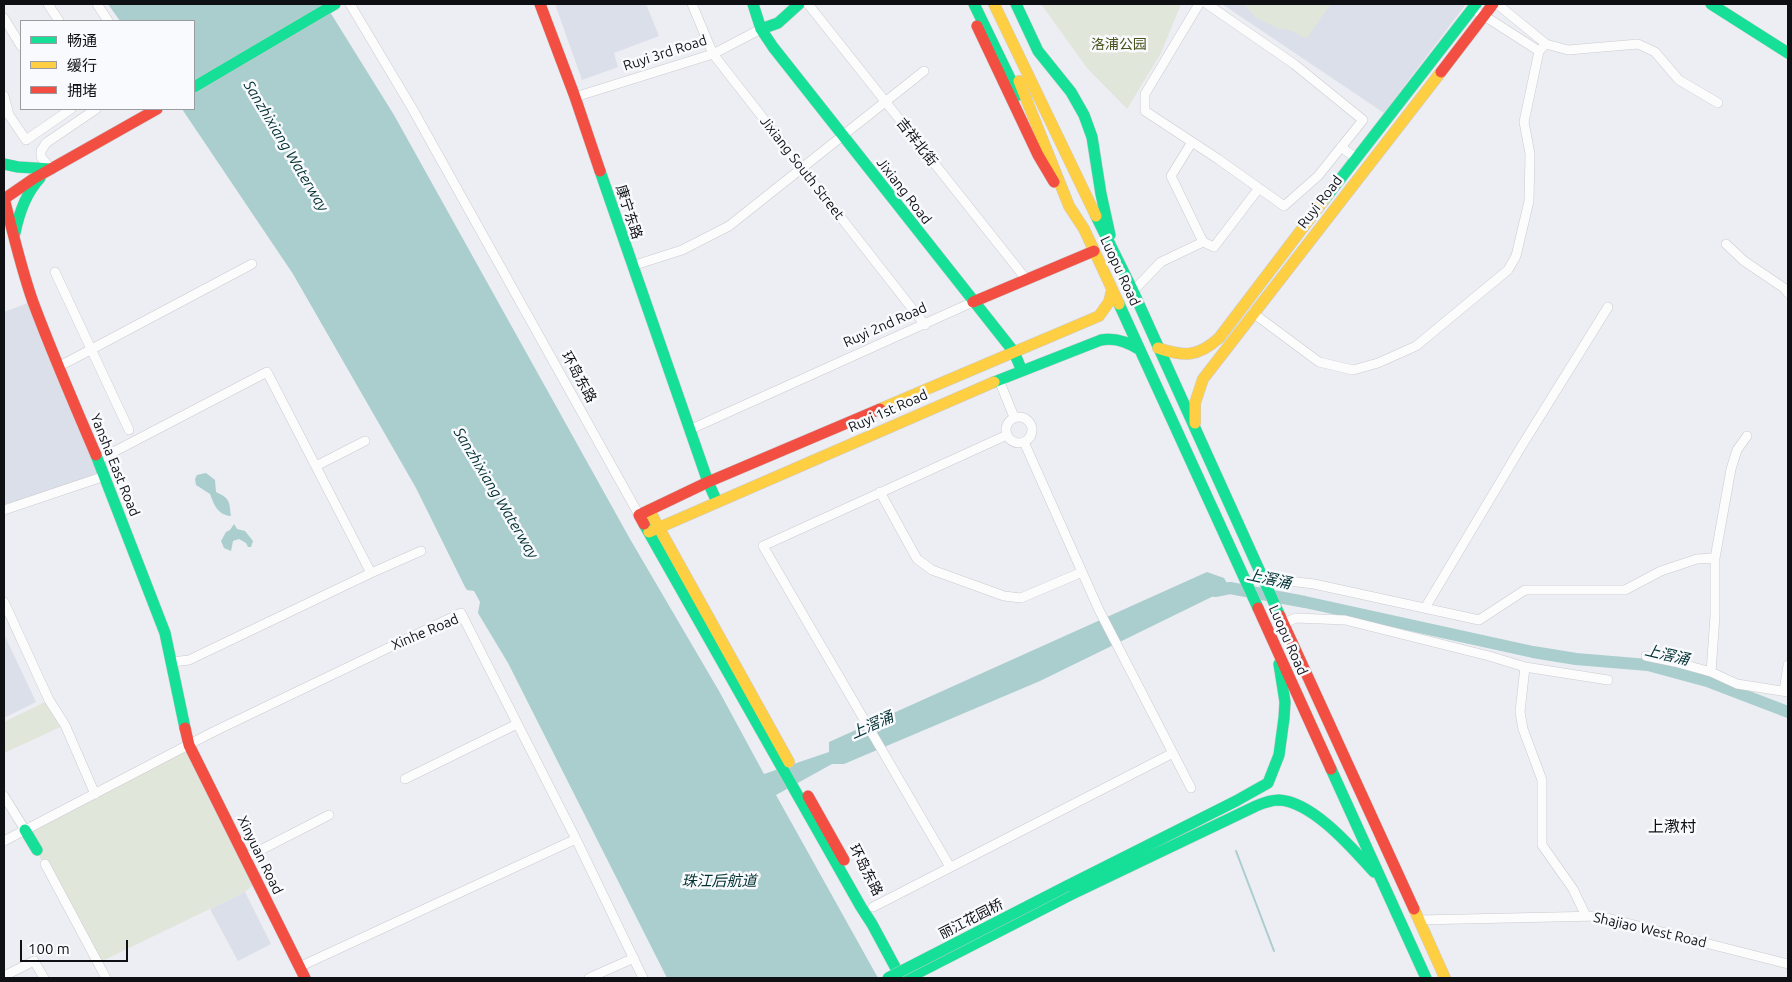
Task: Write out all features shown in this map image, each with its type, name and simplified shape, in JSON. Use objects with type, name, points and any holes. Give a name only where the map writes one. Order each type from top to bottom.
[{"type":"main road","points":[[195,86],[335,4]]},
{"type":"main road","name":"康宁东路","points":[[540,4],[575,97],[689,430],[717,502]]},
{"type":"main road","name":"Jixiang Road","points":[[753,4],[761,30],[773,47],[1014,352],[1022,371]]},
{"type":"main road","name":"Ruyi 3rd Road","points":[[761,30],[788,4]]},
{"type":"main road","name":"Ruyi 3rd Road","points":[[761,30],[778,22],[799,4]]},
{"type":"main road","name":"Luopu Road","points":[[968,4],[997,71],[1038,155],[1084,229],[1426,978]]},
{"type":"main road","points":[[974,4],[1070,206]]},
{"type":"main road","name":"Luopu Road","points":[[984,4],[1024,91],[1070,206]]},
{"type":"main road","name":"Luopu Road","points":[[994,4],[1080,186],[1133,291],[1445,978]]},
{"type":"main road","points":[[1004,4],[1113,249]]},
{"type":"main road","name":"Luopu Road","points":[[1016,4],[1038,51],[1071,92],[1084,115],[1092,138],[1101,194],[1113,249]]},
{"type":"main road","name":"Ruyi Road","points":[[1195,430],[1194,403],[1203,379],[1495,4]]},
{"type":"main road","points":[[1711,4],[1788,53]]},
{"type":"main road","name":"Ruyi Road","points":[[1158,348],[1185,355],[1195,354],[1213,345],[1474,6]]},
{"type":"main road","points":[[4,199],[51,169],[155,110]]},
{"type":"main road","points":[[4,164],[18,167],[51,169]]},
{"type":"main road","points":[[4,191],[28,175],[51,169]]},
{"type":"main road","points":[[11,239],[19,216],[36,182],[51,169]]},
{"type":"main road","name":"Yansha East Road","points":[[4,199],[11,239],[33,301],[58,367],[105,476],[165,633],[189,745]]},
{"type":"main road","name":"Ruyi 2nd Road","points":[[973,302],[1094,251]]},
{"type":"main road","name":"Ruyi 1st Road","points":[[644,512],[708,482],[1099,316],[1109,302],[1112,290]]},
{"type":"main road","name":"Ruyi 1st Road","points":[[654,530],[999,380],[1103,339],[1121,339],[1131,343],[1141,351]]},
{"type":"main road","name":"环岛东路","points":[[644,512],[785,762],[901,978]]},
{"type":"main road","points":[[1070,890],[1268,783],[1279,754],[1284,718],[1284,702],[1278,655]]},
{"type":"main road","name":"Xinyuan Road","points":[[189,745],[305,978]]},
{"type":"main road","points":[[1070,890],[1256,806],[1280,800],[1292,804],[1323,822],[1347,842],[1382,880]]},
{"type":"main road","points":[[25,830],[37,850]]},
{"type":"main road","name":"丽江花园桥","points":[[888,978],[1070,890]]},
{"type":"main road","name":"丽江花园桥","points":[[908,978],[1070,890]]},
{"type":"street","points":[[48,4],[58,20]]},
{"type":"street","points":[[97,4],[107,20]]},
{"type":"street","name":"环岛东路","points":[[350,4],[412,108],[644,512]]},
{"type":"street","name":"Jixiang South Street","points":[[692,4],[712,54],[925,325]]},
{"type":"street","name":"吉祥北街","points":[[808,4],[1026,279]]},
{"type":"street","points":[[1199,4],[1146,94],[1145,111],[1284,206],[1318,176],[1363,120],[1294,64],[1207,4]]},
{"type":"street","points":[[1495,4],[1542,47]]},
{"type":"street","points":[[1474,6],[1484,16],[1542,47],[1568,50],[1638,44],[1655,52],[1679,80],[1718,103]]},
{"type":"street","points":[[4,18],[20,44]]},
{"type":"street","name":"Ruyi 3rd Road","points":[[575,97],[712,54],[761,30]]},
{"type":"street","points":[[1253,313],[1319,362],[1353,370],[1378,363],[1416,346],[1508,270],[1516,256],[1529,201],[1530,154],[1524,122],[1542,47]]},
{"type":"street","points":[[632,266],[682,250],[729,226],[924,71]]},
{"type":"street","points":[[4,96],[9,115],[26,140],[66,110]]},
{"type":"street","points":[[51,169],[41,157],[41,151],[46,144],[95,110]]},
{"type":"street","points":[[1192,142],[1172,176],[1203,242],[1214,247],[1259,188]]},
{"type":"street","points":[[1341,147],[1356,158]]},
{"type":"street","points":[[1133,291],[1160,262],[1203,242]]},
{"type":"street","points":[[1726,244],[1744,261],[1784,288],[1788,294]]},
{"type":"street","points":[[58,367],[252,264]]},
{"type":"street","points":[[55,272],[129,430]]},
{"type":"street","name":"Ruyi 2nd Road","points":[[689,430],[973,302]]},
{"type":"street","points":[[1425,608],[1521,447],[1608,307]]},
{"type":"street","points":[[98,460],[267,372],[370,573]]},
{"type":"street","points":[[999,380],[1014,417]]},
{"type":"street","points":[[1014,417],[1024,418],[1031,425],[1031,435],[1024,442],[1014,442],[1007,435],[1007,424],[1014,417]]},
{"type":"street","points":[[950,867],[763,546],[1007,435]]},
{"type":"street","points":[[1711,672],[1715,616],[1715,558],[1731,469],[1737,450],[1747,436]]},
{"type":"street","points":[[316,466],[365,441]]},
{"type":"street","points":[[1024,442],[1103,618],[1191,788]]},
{"type":"street","points":[[4,510],[105,476]]},
{"type":"street","points":[[880,492],[917,559],[932,570],[1004,596],[1021,598],[1082,572]]},
{"type":"street","points":[[171,662],[189,660],[370,573],[421,551]]},
{"type":"street","points":[[1263,578],[1314,584],[1479,620],[1525,590],[1625,590],[1661,571],[1697,559],[1715,558]]},
{"type":"street","points":[[4,602],[49,700],[65,725],[95,794]]},
{"type":"street","name":"Xinhe Road","points":[[4,841],[189,745],[461,613],[576,839],[643,978]]},
{"type":"street","points":[[1284,623],[1296,618],[1345,620],[1489,656],[1525,667],[1608,680]]},
{"type":"street","points":[[1646,656],[1711,672],[1737,684],[1786,692],[1788,665]]},
{"type":"street","points":[[1525,667],[1520,712],[1523,729],[1542,780],[1542,845],[1573,889],[1586,916]]},
{"type":"street","points":[[404,779],[517,724]]},
{"type":"street","points":[[873,907],[1173,753]]},
{"type":"street","points":[[4,796],[25,830]]},
{"type":"street","points":[[245,858],[329,815]]},
{"type":"street","points":[[299,967],[576,839]]},
{"type":"street","points":[[45,864],[106,978]]},
{"type":"street","name":"Shajiao West Road","points":[[1419,920],[1599,916],[1788,964]]},
{"type":"street","points":[[589,978],[634,958]]},
{"type":"street","points":[[4,976],[34,961],[44,978]]},
{"type":"shaded area","points":[[555,4],[646,4],[659,36],[614,53],[618,67],[582,80]]},
{"type":"shaded area","points":[[1222,4],[1466,4],[1384,113]]},
{"type":"shaded area","points":[[33,301],[105,476],[4,510],[4,312]]},
{"type":"shaded area","points":[[4,634],[36,702],[4,718]]},
{"type":"shaded area","points":[[245,892],[271,944],[238,961],[210,909]]},
{"type":"green space","name":"洛浦公园","points":[[1041,4],[1181,4],[1161,53],[1127,109],[1087,68]]},
{"type":"green space","points":[[1244,4],[1331,4],[1306,39],[1293,31],[1277,28],[1255,17]]},
{"type":"green space","points":[[49,700],[65,725],[4,753],[4,722]]},
{"type":"green space","points":[[188,745],[254,884],[245,892],[98,963],[25,830]]},
{"type":"water","name":"珠江后航道","points":[[108,4],[325,4],[394,115],[630,539],[719,691],[764,774],[829,752],[829,742],[1207,572],[1224,578],[1230,588],[1040,681],[844,764],[832,764],[776,795],[878,978],[667,978],[508,663],[478,613],[480,602],[474,591],[467,590],[465,587],[416,488],[293,274],[183,110],[195,110],[195,20],[119,20]]},
{"type":"water","points":[[206,473],[215,480],[216,492],[228,501],[231,516],[220,512],[210,494],[196,485],[195,479],[197,475]]},
{"type":"water","points":[[234,524],[237,529],[245,531],[253,541],[251,547],[248,547],[246,543],[239,539],[233,541],[231,551],[224,548],[221,541]]},
{"type":"waterway","name":"上滘涌","points":[[1215,591],[1230,588],[1305,602],[1533,652],[1576,659],[1648,665],[1707,681],[1788,712]]},
{"type":"waterway","points":[[1236,851],[1274,951]]},
{"type":"traffic: fast","points":[[195,86],[335,4]]},
{"type":"traffic: fast","points":[[753,4],[761,29],[773,47],[1014,352],[1022,371]]},
{"type":"traffic: fast","points":[[761,29],[778,23],[799,4]]},
{"type":"traffic: fast","points":[[974,4],[1018,95]]},
{"type":"traffic: fast","points":[[1016,4],[1038,51],[1071,92],[1084,115],[1092,137],[1110,235]]},
{"type":"traffic: fast","points":[[1324,200],[1476,4]]},
{"type":"traffic: fast","points":[[1711,4],[1788,53]]},
{"type":"traffic: fast","points":[[4,164],[18,167],[51,169]]},
{"type":"traffic: fast","points":[[600,171],[708,482],[717,502]]},
{"type":"traffic: fast","points":[[15,233],[24,204],[40,178]]},
{"type":"traffic: fast","points":[[1096,216],[1133,291],[1280,616]]},
{"type":"traffic: fast","points":[[1119,304],[1258,608]]},
{"type":"traffic: fast","points":[[994,382],[1101,340],[1112,339],[1122,341],[1140,350]]},
{"type":"traffic: fast","points":[[96,455],[165,633],[185,728]]},
{"type":"traffic: fast","points":[[644,524],[901,978]]},
{"type":"traffic: fast","points":[[1067,886],[1268,783],[1279,755],[1284,718],[1285,702],[1279,664]]},
{"type":"traffic: fast","points":[[1331,769],[1426,978]]},
{"type":"traffic: fast","points":[[908,978],[1072,894],[1270,801],[1279,800],[1292,803],[1318,817],[1343,839],[1374,872]]},
{"type":"traffic: fast","points":[[25,830],[37,850]]},
{"type":"traffic: fast","points":[[888,978],[1067,886]]},
{"type":"traffic: slow","points":[[994,4],[1096,216]]},
{"type":"traffic: slow","points":[[1195,423],[1195,403],[1203,379],[1441,72]]},
{"type":"traffic: slow","points":[[1019,81],[1069,206],[1084,229],[1119,304]]},
{"type":"traffic: slow","points":[[1158,348],[1176,353],[1190,354],[1204,349],[1219,338],[1324,200]]},
{"type":"traffic: slow","points":[[880,409],[1099,316],[1109,302],[1112,290]]},
{"type":"traffic: slow","points":[[649,532],[994,382]]},
{"type":"traffic: slow","points":[[649,510],[789,762]]},
{"type":"traffic: slow","points":[[1414,909],[1445,978]]},
{"type":"traffic: jam","points":[[540,4],[600,171]]},
{"type":"traffic: jam","points":[[1441,72],[1493,4]]},
{"type":"traffic: jam","points":[[977,26],[1038,155],[1054,182]]},
{"type":"traffic: jam","points":[[4,199],[33,179],[155,110]]},
{"type":"traffic: jam","points":[[4,198],[33,302],[96,455]]},
{"type":"traffic: jam","points":[[973,302],[1094,251]]},
{"type":"traffic: jam","points":[[644,524],[639,515],[708,482],[880,409]]},
{"type":"traffic: jam","points":[[1258,608],[1331,769]]},
{"type":"traffic: jam","points":[[1280,616],[1414,909]]},
{"type":"traffic: jam","points":[[185,728],[189,745],[305,978]]},
{"type":"traffic: jam","points":[[808,796],[844,860]]},
{"type":"district","name":"上漖村","points":[[1672,827]]},
{"type":"water label","name":"Sanzhixiang Waterway","points":[[286,146]]},
{"type":"water label","name":"Sanzhixiang Waterway","points":[[496,493]]}]
